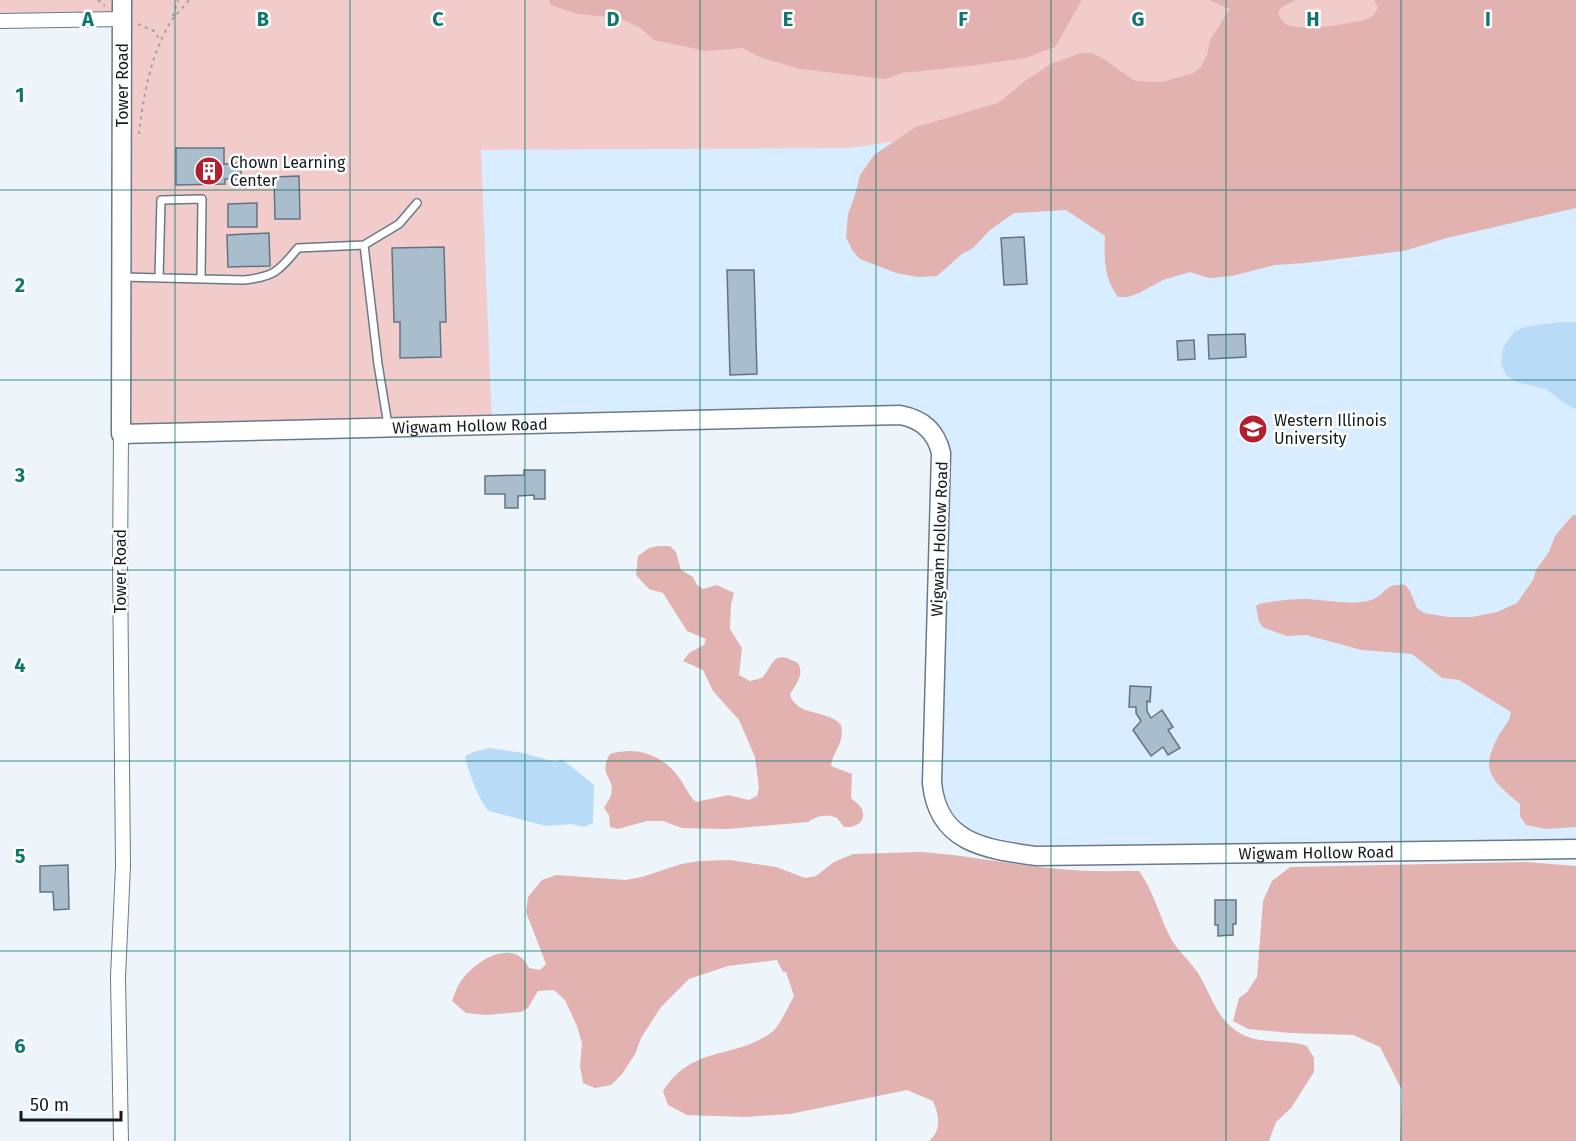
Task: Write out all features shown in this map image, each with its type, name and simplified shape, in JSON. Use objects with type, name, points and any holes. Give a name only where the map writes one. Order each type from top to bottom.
[{"type":"street","name":"Tower Road","points":[[121,1141],[118,978],[123,866],[120,564],[122,0]]},
{"type":"street","points":[[0,21],[122,19]]},
{"type":"street","name":"Wigwam Hollow Road","points":[[121,434],[900,415],[919,421],[932,432],[942,453],[933,789],[937,808],[944,820],[962,838],[1010,852],[1035,856],[1576,849]]},
{"type":"lane","points":[[159,278],[161,200],[202,199],[201,279]]},
{"type":"lane","points":[[121,277],[244,280],[261,278],[280,270],[298,248],[364,245],[399,224],[417,203]]},
{"type":"lane","points":[[364,245],[388,427]]},
{"type":"path","points":[[139,134],[145,95],[161,43],[178,0]]},
{"type":"path","points":[[172,19],[189,0]]},
{"type":"path","points":[[122,19],[154,31],[161,43]]},
{"type":"shaded area","name":"Western Illinois University","points":[[0,0],[1576,0],[1576,849],[1364,852],[985,846],[937,808],[941,453],[919,421],[121,434],[122,19]]},
{"type":"shaded area","points":[[0,0],[1576,0],[1576,40],[850,148],[481,150],[492,425],[121,434],[122,19],[0,20]]},
{"type":"shaded area","points":[[549,0],[1082,0],[1055,47],[1025,58],[902,73],[886,79],[800,69],[759,57],[743,48],[705,51],[654,40],[639,27],[618,18],[577,14],[551,5]]},
{"type":"shaded area","points":[[1209,0],[1296,0],[1282,7],[1278,13],[1282,21],[1292,26],[1313,27],[1340,25],[1369,18],[1378,8],[1374,0],[1576,0],[1576,208],[1447,238],[1403,251],[1275,265],[1232,276],[1209,278],[1190,272],[1163,280],[1128,297],[1118,297],[1107,276],[1105,236],[1066,210],[1014,213],[990,230],[973,248],[962,254],[937,276],[918,277],[896,273],[860,259],[852,250],[846,237],[848,214],[860,175],[874,155],[916,127],[998,103],[1051,64],[1081,53],[1091,53],[1101,57],[1135,81],[1162,82],[1194,73],[1201,67],[1207,55],[1210,40],[1230,9]]},
{"type":"shaded area","points":[[1576,322],[1576,409],[1546,389],[1517,382],[1506,375],[1501,364],[1503,348],[1514,332],[1528,326]]},
{"type":"shaded area","points":[[1573,515],[1576,515],[1576,827],[1546,829],[1526,825],[1520,816],[1520,804],[1501,787],[1491,773],[1490,756],[1511,712],[1459,680],[1442,678],[1412,654],[1362,650],[1306,635],[1287,636],[1264,628],[1259,622],[1256,606],[1259,604],[1300,599],[1368,601],[1379,596],[1388,588],[1398,585],[1405,585],[1417,608],[1424,613],[1448,617],[1472,617],[1497,612],[1517,603],[1549,552],[1555,536]]},
{"type":"shaded area","points":[[670,546],[676,552],[681,570],[693,577],[697,585],[703,589],[717,585],[734,593],[730,629],[742,648],[739,675],[750,681],[762,678],[776,659],[783,657],[798,663],[800,676],[790,695],[799,707],[829,717],[841,725],[840,742],[831,766],[852,774],[851,798],[861,808],[863,814],[859,824],[844,827],[837,818],[825,815],[808,822],[727,829],[682,828],[663,821],[647,821],[618,829],[610,827],[609,815],[604,808],[612,789],[605,767],[610,754],[629,751],[655,757],[671,768],[696,802],[728,795],[749,800],[757,796],[759,788],[755,757],[739,720],[713,691],[703,670],[683,661],[689,653],[704,645],[706,639],[687,631],[663,593],[649,589],[636,575],[638,556],[649,548]]},
{"type":"shaded area","points":[[489,748],[523,753],[556,762],[562,759],[594,785],[593,823],[584,827],[571,824],[546,826],[489,811],[478,794],[465,756]]},
{"type":"shaded area","points":[[921,852],[1069,870],[1139,871],[1170,937],[1198,973],[1224,1020],[1248,1037],[1307,1046],[1314,1058],[1314,1072],[1291,1108],[1276,1122],[1269,1141],[929,1141],[938,1127],[937,1112],[933,1101],[907,1090],[790,1114],[744,1117],[687,1115],[668,1105],[663,1091],[675,1076],[688,1066],[715,1054],[758,1041],[778,1026],[794,996],[786,972],[783,972],[777,960],[728,966],[689,979],[661,1007],[622,1074],[611,1085],[595,1088],[583,1083],[580,1066],[582,1044],[577,1026],[565,1000],[554,990],[538,991],[528,1008],[521,1012],[486,1015],[466,1013],[452,1001],[465,975],[483,960],[494,955],[514,954],[522,959],[529,968],[540,970],[546,964],[526,912],[528,897],[542,880],[556,875],[625,880],[681,864],[730,860],[776,867],[805,878],[816,876],[834,862],[853,854]]},
{"type":"shaded area","points":[[1526,862],[1576,866],[1576,1141],[1400,1141],[1402,1090],[1380,1047],[1353,1035],[1248,1029],[1233,1021],[1239,998],[1247,992],[1257,977],[1263,901],[1272,881],[1290,867]]},
{"type":"building","name":"Chown Learning Center","points":[[176,148],[224,148],[224,164],[241,163],[241,179],[225,179],[225,184],[176,185]]},
{"type":"building","points":[[299,176],[300,219],[275,219],[274,177]]},
{"type":"building","points":[[257,203],[257,227],[228,227],[228,204]]},
{"type":"building","points":[[269,233],[270,266],[228,267],[227,235]]},
{"type":"building","points":[[1024,237],[1027,284],[1004,285],[1001,238]]},
{"type":"building","points":[[444,247],[446,322],[440,322],[441,357],[400,358],[400,322],[394,322],[392,248]]},
{"type":"building","points":[[727,270],[754,270],[757,374],[730,375]]},
{"type":"building","points":[[1245,334],[1246,357],[1209,359],[1208,335]]},
{"type":"building","points":[[1194,340],[1195,359],[1178,360],[1177,341]]},
{"type":"building","points":[[524,470],[545,470],[545,499],[534,499],[534,495],[518,496],[518,508],[505,508],[505,494],[485,494],[485,476],[524,475]]},
{"type":"building","points":[[1130,686],[1151,687],[1147,711],[1151,718],[1162,710],[1173,727],[1168,730],[1180,748],[1168,755],[1163,747],[1151,756],[1133,730],[1141,721],[1136,713],[1136,707],[1129,707]]},
{"type":"building","points":[[68,865],[69,909],[54,910],[53,892],[40,892],[40,866]]},
{"type":"building","points":[[1215,900],[1236,900],[1236,924],[1233,924],[1233,935],[1218,936],[1218,925],[1215,925]]},
{"type":"place","name":"Chown Learning Center","points":[[209,171]]},
{"type":"place","name":"Western Illinois University","points":[[1253,429]]}]
